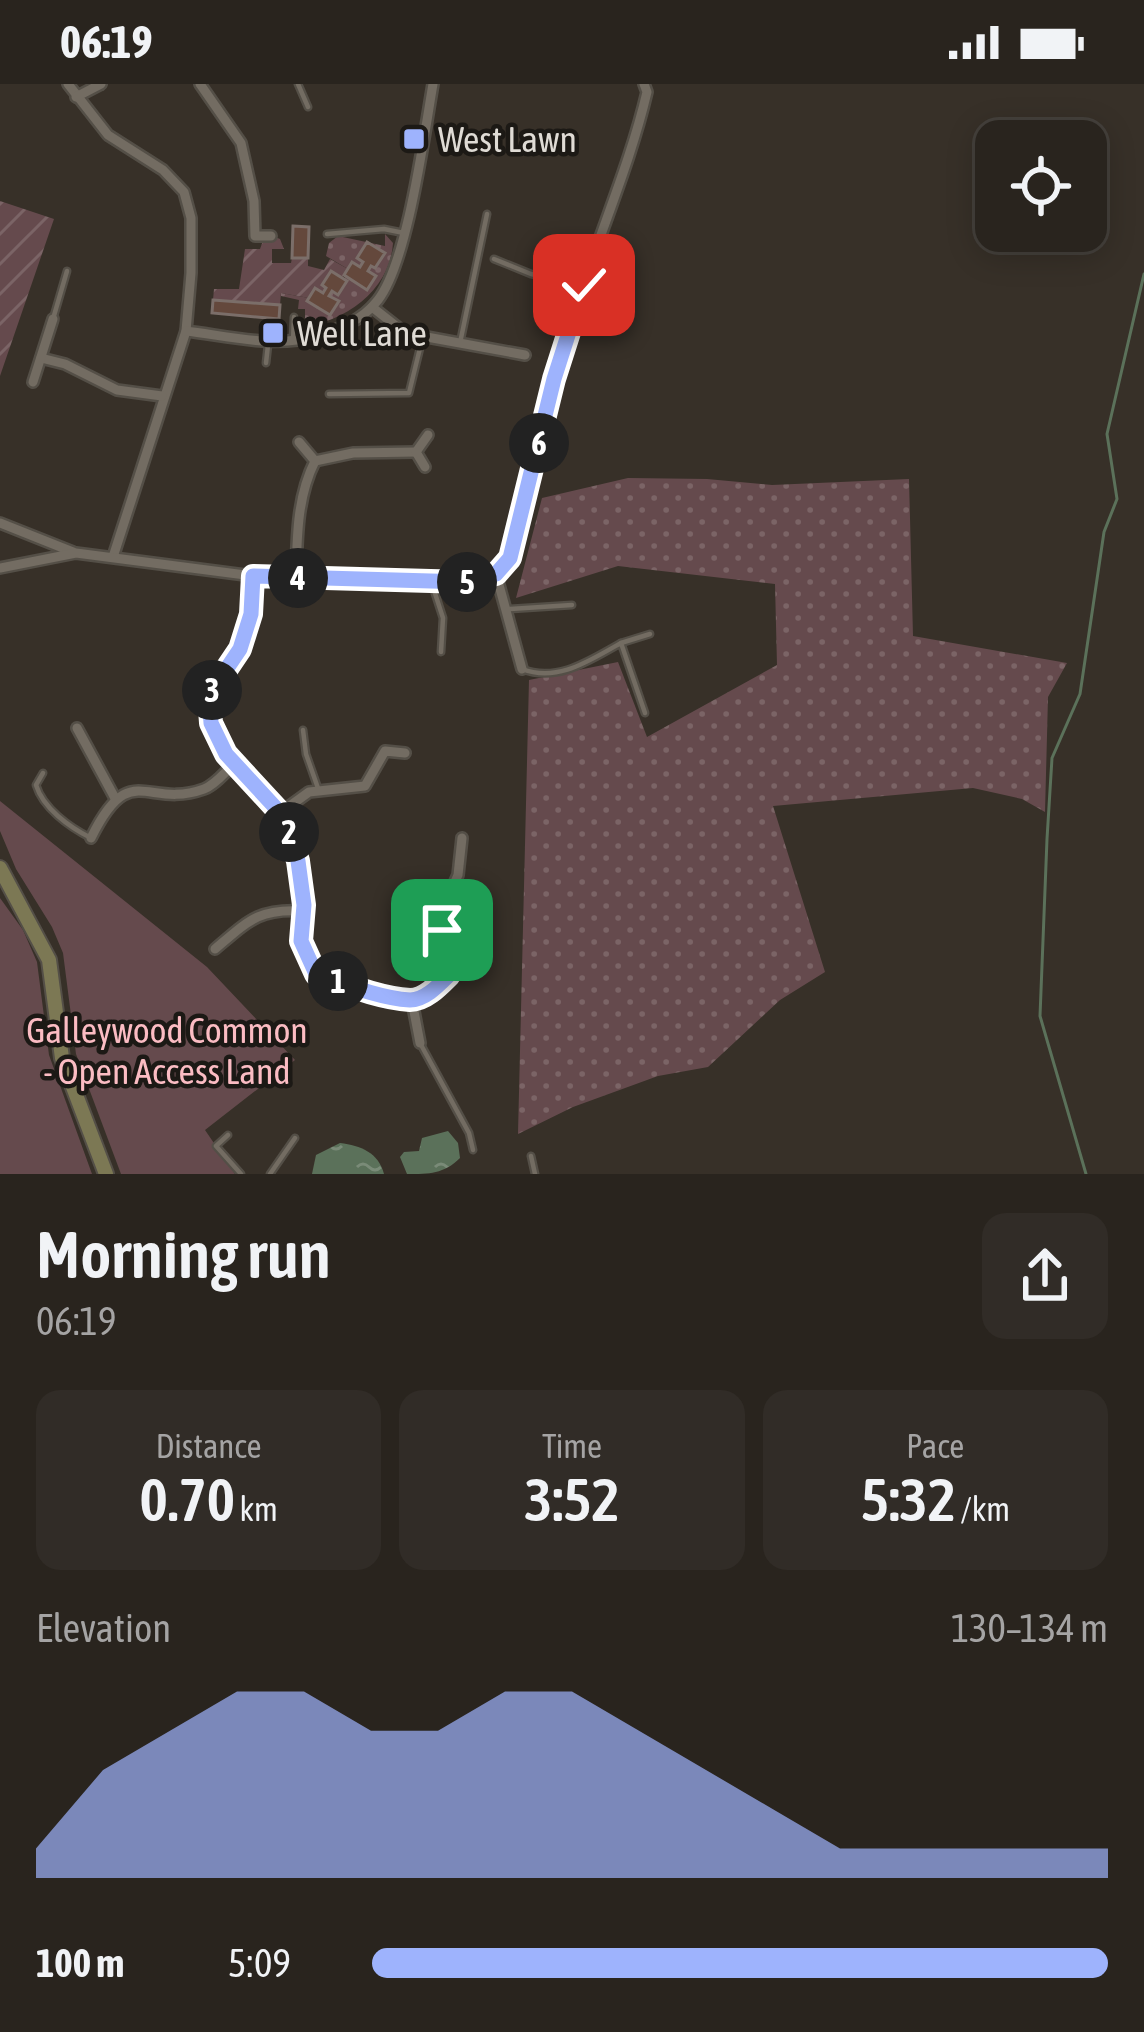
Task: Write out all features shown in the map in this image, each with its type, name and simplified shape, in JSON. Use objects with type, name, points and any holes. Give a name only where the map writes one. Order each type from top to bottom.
[{"type":"main road","points":[[0,868],[49,960],[62,1058],[106,1174]]},
{"type":"street","points":[[68,84],[108,135],[163,170],[184,192],[190,218],[186,331],[113,557]]},
{"type":"street","points":[[76,97],[101,84]]},
{"type":"street","points":[[200,84],[242,143],[254,201],[255,236],[271,236]]},
{"type":"street","points":[[186,331],[293,341],[342,328],[371,308],[382,296],[404,233],[433,84]]},
{"type":"street","points":[[0,568],[76,554],[253,576],[466,582],[496,574],[510,558],[554,379],[634,150],[644,84]]},
{"type":"street","points":[[371,308],[405,333],[525,356]]},
{"type":"street","points":[[34,382],[53,319]]},
{"type":"street","points":[[41,358],[65,364],[117,390],[162,396]]},
{"type":"street","points":[[416,452],[428,435]]},
{"type":"street","points":[[299,442],[315,461]]},
{"type":"street","points":[[315,461],[352,453],[416,452]]},
{"type":"street","points":[[416,452],[425,467]]},
{"type":"street","points":[[296,578],[297,522],[315,461]]},
{"type":"street","points":[[0,523],[76,554]]},
{"type":"street","points":[[496,574],[522,669]]},
{"type":"street","points":[[253,576],[251,614],[240,649],[209,695],[211,723],[234,764],[280,813],[298,861],[301,941],[316,974],[412,1000],[433,991],[449,975],[451,950],[442,930],[443,906],[458,875],[462,838]]},
{"type":"street","points":[[77,728],[116,800]]},
{"type":"street","points":[[280,813],[309,792],[365,786],[385,751],[405,754]]},
{"type":"street","points":[[91,838],[104,812],[122,793],[145,788],[180,793],[208,788],[234,764]]},
{"type":"street","points":[[215,949],[252,917],[275,909],[303,911]]},
{"type":"street","points":[[412,1000],[421,1043]]},
{"type":"lane","points":[[298,84],[308,107]]},
{"type":"lane","points":[[460,343],[487,214]]},
{"type":"lane","points":[[327,234],[384,229],[404,233]]},
{"type":"lane","points":[[494,259],[531,274],[584,285]]},
{"type":"lane","points":[[53,319],[67,271]]},
{"type":"lane","points":[[293,341],[294,317]]},
{"type":"lane","points":[[328,394],[409,393],[423,336]]},
{"type":"lane","points":[[266,363],[269,339]]},
{"type":"lane","points":[[431,581],[443,618],[442,652]]},
{"type":"lane","points":[[504,610],[572,605]]},
{"type":"lane","points":[[522,669],[537,674],[572,669],[621,643],[650,634]]},
{"type":"lane","points":[[621,643],[645,713]]},
{"type":"lane","points":[[303,730],[319,791]]},
{"type":"lane","points":[[43,773],[36,785],[38,794],[62,820],[91,838]]},
{"type":"lane","points":[[421,1043],[469,1133],[473,1150]]},
{"type":"lane","points":[[228,1135],[216,1146],[241,1174]]},
{"type":"lane","points":[[270,1174],[296,1138]]},
{"type":"lane","points":[[531,1156],[535,1174]]},
{"type":"green space","points":[[0,201],[54,219],[0,376]]},
{"type":"green space","points":[[385,234],[393,243],[390,261],[372,291],[328,321],[310,326],[293,328],[305,326],[305,309],[298,309],[299,300],[281,293],[309,298],[308,302],[330,315],[338,302],[329,296],[332,291],[339,294],[344,275],[368,289],[375,277],[368,271],[371,266],[376,268],[384,254],[357,258],[363,262],[360,267],[352,262],[348,269],[326,256],[329,243],[338,236],[385,246]]},
{"type":"green space","points":[[275,237],[284,249],[272,249],[272,263],[308,258],[308,266],[324,270],[330,259],[348,269],[342,278],[330,272],[323,293],[315,288],[309,298],[281,293],[280,305],[213,300],[214,289],[239,289],[245,249],[260,249],[264,238]]},
{"type":"green space","points":[[628,478],[772,485],[909,479],[913,636],[1067,663],[1048,697],[1045,812],[1022,799],[973,788],[773,806],[825,972],[780,1000],[708,1067],[658,1076],[573,1107],[518,1134],[529,680],[618,662],[647,737],[777,665],[775,584],[618,566],[516,598],[542,498]]},
{"type":"green space","name":"Galleywood Common - Open Access Land","points":[[0,801],[207,967],[295,1060],[205,1130],[235,1174],[121,1174],[76,1054],[63,953],[0,831]]},
{"type":"green space","name":"Galleywood Common - Open Access Land","points":[[0,898],[23,930],[37,962],[49,1055],[92,1174],[0,1174]]},
{"type":"water","points":[[448,1131],[458,1143],[460,1158],[436,1172],[407,1174],[400,1157],[404,1152],[419,1151],[422,1138]]},
{"type":"water","points":[[340,1143],[368,1151],[384,1174],[312,1174],[316,1155]]},
{"type":"building","points":[[293,226],[309,227],[308,258],[292,258]]},
{"type":"building","points":[[367,242],[385,253],[368,271],[376,276],[367,290],[344,275],[352,262],[360,267],[363,262],[357,258]]},
{"type":"building","points":[[331,271],[347,281],[338,295],[332,291],[329,296],[339,301],[330,315],[307,301],[315,288],[323,293],[322,285]]},
{"type":"building","points":[[213,300],[280,305],[279,319],[212,313]]},
{"type":"waterway","points":[[1086,1174],[1040,1016],[1052,758],[1080,694],[1104,532],[1117,499],[1107,434],[1144,274]]},
{"type":"place","name":"West Lawn","points":[[414,139]]},
{"type":"place","name":"Well Lane","points":[[273,333]]},
{"type":"route","points":[[442,930],[451,950],[449,975],[433,991],[412,1000],[316,974],[301,941],[304,905],[285,818],[226,754],[211,723],[209,695],[240,649],[251,614],[253,576],[466,582],[496,574],[510,558],[554,379],[584,285]]}]
